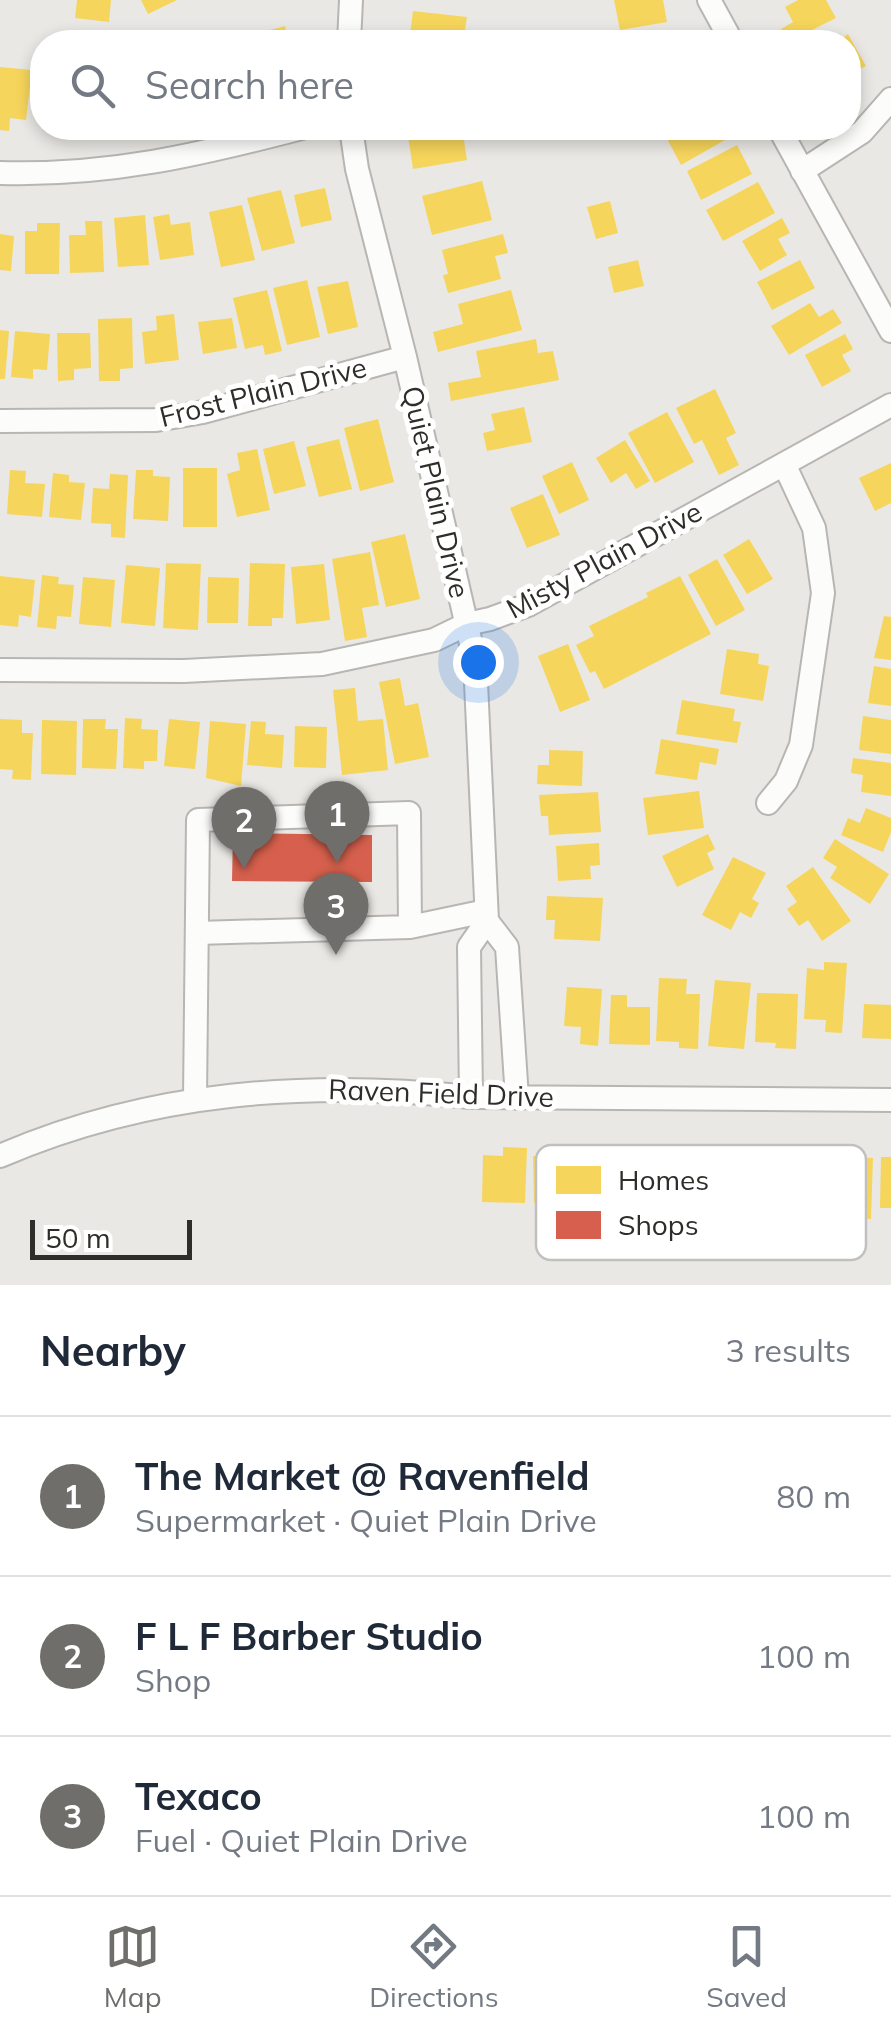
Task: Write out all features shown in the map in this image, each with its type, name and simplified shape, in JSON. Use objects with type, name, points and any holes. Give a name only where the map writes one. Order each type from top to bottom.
[{"type":"street","points":[[350,30],[351,0]]},
{"type":"street","points":[[709,0],[725,30]]},
{"type":"street","points":[[861,133],[891,99]]},
{"type":"street","points":[[0,174],[124,169],[255,140]]},
{"type":"street","name":"Quiet Plain Drive","points":[[353,140],[357,169],[406,357],[475,662],[487,916],[507,947],[517,1098]]},
{"type":"street","points":[[785,140],[891,331]]},
{"type":"street","points":[[802,171],[850,140]]},
{"type":"street","name":"Frost Plain Drive","points":[[0,421],[156,420],[204,412],[406,357]]},
{"type":"street","name":"Misty Plain Drive","points":[[0,670],[184,671],[322,664],[434,640],[467,624],[528,605],[891,405]]},
{"type":"street","points":[[768,803],[786,780],[801,745],[823,593],[814,528],[784,464]]},
{"type":"street","points":[[195,1098],[198,820],[409,813],[410,927]]},
{"type":"street","points":[[197,933],[410,927],[487,916]]},
{"type":"street","name":"Quiet Plain Drive","points":[[470,1097],[469,947],[487,916]]},
{"type":"street","name":"Raven Field Drive","points":[[0,1156],[131,1112],[195,1098],[305,1089],[517,1098],[891,1100]]},
{"type":"building: Homes","points":[[77,0],[111,0],[109,22],[75,18]]},
{"type":"building: Homes","points":[[141,0],[177,0],[148,14]]},
{"type":"building: Homes","points":[[614,0],[663,0],[667,22],[620,30]]},
{"type":"building: Homes","points":[[798,0],[826,0],[836,18],[812,30],[782,30],[793,22],[785,7]]},
{"type":"building: Homes","points":[[413,11],[467,17],[465,30],[411,30]]},
{"type":"building: Homes","points":[[0,67],[30,70],[26,120],[10,118],[9,131],[0,130]]},
{"type":"building: Homes","points":[[409,140],[464,140],[467,160],[413,169]]},
{"type":"building: Homes","points":[[668,140],[725,140],[681,165]]},
{"type":"building: Homes","points":[[737,145],[752,174],[701,200],[687,171]]},
{"type":"building: Homes","points":[[482,181],[492,220],[432,235],[422,196]]},
{"type":"building: Homes","points":[[758,182],[775,213],[723,241],[706,210]]},
{"type":"building: Homes","points":[[325,188],[332,220],[301,227],[294,195]]},
{"type":"building: Homes","points":[[281,190],[295,243],[262,251],[247,198]]},
{"type":"building: Homes","points":[[610,201],[618,233],[596,239],[587,207]]},
{"type":"building: Homes","points":[[242,205],[255,260],[221,267],[209,212]]},
{"type":"building: Homes","points":[[169,214],[171,225],[190,222],[194,255],[160,260],[153,217]]},
{"type":"building: Homes","points":[[145,215],[149,265],[118,267],[114,218]]},
{"type":"building: Homes","points":[[782,218],[790,233],[778,239],[787,255],[760,271],[742,241]]},
{"type":"building: Homes","points":[[85,221],[102,221],[104,272],[70,273],[69,235],[86,235]]},
{"type":"building: Homes","points":[[37,223],[60,223],[59,274],[25,274],[25,231],[37,231]]},
{"type":"building: Homes","points":[[0,234],[14,236],[11,271],[0,270]]},
{"type":"building: Homes","points":[[503,234],[508,253],[495,256],[501,279],[448,293],[442,250]]},
{"type":"building: Homes","points":[[638,260],[644,286],[614,293],[608,267]]},
{"type":"building: Homes","points":[[800,260],[815,288],[772,310],[757,282]]},
{"type":"building: Homes","points":[[307,280],[320,337],[287,345],[273,288]]},
{"type":"building: Homes","points":[[348,281],[358,327],[328,334],[317,287]]},
{"type":"building: Homes","points":[[267,290],[282,351],[265,355],[263,345],[245,349],[233,298]]},
{"type":"building: Homes","points":[[511,290],[522,330],[438,352],[433,332],[463,324],[458,304]]},
{"type":"building: Homes","points":[[810,303],[819,317],[833,309],[842,323],[789,355],[771,326]]},
{"type":"building: Homes","points":[[174,314],[179,360],[145,364],[142,332],[157,330],[156,316]]},
{"type":"building: Homes","points":[[132,318],[133,368],[120,369],[120,381],[99,381],[98,319]]},
{"type":"building: Homes","points":[[232,318],[237,348],[203,354],[198,322]]},
{"type":"building: Homes","points":[[0,330],[9,331],[5,379],[0,379]]},
{"type":"building: Homes","points":[[15,331],[50,334],[47,370],[33,369],[33,379],[11,377]]},
{"type":"building: Homes","points":[[57,333],[90,333],[91,368],[74,369],[74,380],[58,381]]},
{"type":"building: Homes","points":[[845,334],[853,349],[842,355],[851,371],[822,387],[805,355]]},
{"type":"building: Homes","points":[[536,339],[538,353],[553,351],[559,380],[451,401],[448,383],[481,377],[476,351]]},
{"type":"building: Homes","points":[[715,389],[736,433],[726,438],[739,465],[719,475],[702,440],[694,444],[676,408]]},
{"type":"building: Homes","points":[[524,407],[532,442],[487,451],[483,433],[495,430],[491,414]]},
{"type":"building: Homes","points":[[667,412],[694,462],[655,483],[628,433]]},
{"type":"building: Homes","points":[[378,419],[394,482],[360,491],[344,428]]},
{"type":"building: Homes","points":[[339,439],[352,489],[319,497],[306,447]]},
{"type":"building: Homes","points":[[625,440],[650,481],[636,489],[626,473],[611,483],[596,458]]},
{"type":"building: Homes","points":[[294,441],[306,486],[274,494],[263,449]]},
{"type":"building: Homes","points":[[257,449],[270,510],[237,517],[227,474],[240,470],[237,453]]},
{"type":"building: Homes","points":[[572,462],[589,500],[559,514],[542,476]]},
{"type":"building: Homes","points":[[891,463],[891,503],[875,511],[859,478]]},
{"type":"building: Homes","points":[[183,468],[217,468],[217,527],[183,527]]},
{"type":"building: Homes","points":[[10,470],[26,471],[25,483],[45,484],[42,517],[7,514]]},
{"type":"building: Homes","points":[[136,470],[153,470],[153,476],[170,477],[168,521],[133,519]]},
{"type":"building: Homes","points":[[53,473],[69,475],[69,482],[85,483],[81,520],[49,517]]},
{"type":"building: Homes","points":[[110,474],[128,475],[125,538],[111,537],[111,524],[91,523],[93,488],[109,489]]},
{"type":"building: Homes","points":[[543,494],[560,535],[527,548],[510,508]]},
{"type":"building: Homes","points":[[405,534],[420,599],[386,607],[371,542]]},
{"type":"building: Homes","points":[[749,539],[773,579],[747,594],[723,555]]},
{"type":"building: Homes","points":[[370,552],[379,605],[362,608],[367,637],[345,641],[332,559]]},
{"type":"building: Homes","points":[[717,559],[745,610],[716,626],[688,575]]},
{"type":"building: Homes","points":[[166,563],[201,564],[198,630],[163,628]]},
{"type":"building: Homes","points":[[250,563],[285,564],[283,618],[272,618],[272,626],[248,626]]},
{"type":"building: Homes","points":[[324,564],[330,620],[296,624],[291,567]]},
{"type":"building: Homes","points":[[126,565],[160,568],[155,626],[121,623]]},
{"type":"building: Homes","points":[[42,575],[59,577],[58,584],[74,585],[71,617],[57,616],[56,629],[37,627]]},
{"type":"building: Homes","points":[[0,576],[35,580],[31,617],[19,615],[18,627],[0,625]]},
{"type":"building: Homes","points":[[680,576],[711,634],[604,689],[595,671],[590,673],[576,645],[594,636],[589,626]]},
{"type":"building: Homes","points":[[83,577],[115,580],[111,627],[79,624]]},
{"type":"building: Homes","points":[[208,577],[239,578],[238,623],[207,623]]},
{"type":"building: Homes","points":[[884,616],[891,617],[891,660],[874,658]]},
{"type":"building: Homes","points":[[568,644],[590,700],[560,712],[538,656]]},
{"type":"building: Homes","points":[[727,649],[759,654],[758,664],[769,666],[763,701],[720,694]]},
{"type":"building: Homes","points":[[874,666],[891,669],[891,706],[868,703]]},
{"type":"building: Homes","points":[[400,678],[405,706],[418,703],[429,757],[395,764],[379,682]]},
{"type":"building: Homes","points":[[355,688],[358,721],[383,719],[388,770],[342,775],[333,690]]},
{"type":"building: Homes","points":[[682,700],[735,709],[733,721],[741,722],[737,743],[676,734]]},
{"type":"building: Homes","points":[[863,716],[891,720],[891,754],[859,750]]},
{"type":"building: Homes","points":[[125,718],[142,719],[141,729],[158,730],[157,761],[144,761],[144,769],[123,768]]},
{"type":"building: Homes","points":[[0,719],[22,720],[22,733],[33,733],[31,780],[12,779],[13,770],[0,769]]},
{"type":"building: Homes","points":[[83,719],[106,719],[105,729],[118,729],[116,769],[82,768]]},
{"type":"building: Homes","points":[[169,719],[200,722],[195,769],[164,766]]},
{"type":"building: Homes","points":[[42,720],[77,721],[76,775],[41,774]]},
{"type":"building: Homes","points":[[210,721],[246,724],[241,786],[206,778]]},
{"type":"building: Homes","points":[[251,721],[266,722],[265,734],[284,735],[282,768],[247,765]]},
{"type":"building: Homes","points":[[295,726],[327,727],[326,768],[294,767]]},
{"type":"building: Homes","points":[[661,739],[719,749],[716,765],[700,762],[697,780],[655,774]]},
{"type":"building: Homes","points":[[549,750],[583,751],[582,786],[537,784],[538,765],[549,765]]},
{"type":"building: Homes","points":[[853,758],[891,763],[891,796],[861,792],[863,775],[851,773]]},
{"type":"building: Homes","points":[[699,791],[704,828],[648,835],[643,798]]},
{"type":"building: Homes","points":[[598,792],[601,832],[549,835],[548,816],[541,816],[539,795]]},
{"type":"building: Homes","points":[[866,808],[891,818],[891,832],[883,852],[841,835],[848,818],[860,823]]},
{"type":"building: Homes","points":[[708,834],[715,849],[707,853],[714,869],[677,887],[662,856]]},
{"type":"building: Homes","points":[[835,839],[889,874],[870,904],[830,878],[837,867],[823,858]]},
{"type":"building: Homes","points":[[599,843],[600,865],[590,866],[591,879],[558,881],[556,846]]},
{"type":"building: Homes","points":[[733,857],[766,873],[752,899],[759,903],[751,918],[740,912],[731,930],[702,915]]},
{"type":"building: Homes","points":[[813,867],[851,921],[822,941],[808,920],[799,926],[787,909],[797,902],[786,886]]},
{"type":"building: Homes","points":[[547,896],[603,898],[600,941],[554,939],[555,920],[546,920]]},
{"type":"building: Homes","points":[[824,962],[847,963],[842,1033],[825,1032],[826,1020],[804,1019],[807,968],[824,970]]},
{"type":"building: Homes","points":[[659,978],[687,979],[686,994],[700,994],[698,1049],[679,1048],[679,1042],[656,1041]]},
{"type":"building: Homes","points":[[715,980],[751,983],[744,1049],[708,1046]]},
{"type":"building: Homes","points":[[567,987],[602,989],[598,1046],[580,1044],[581,1027],[564,1026]]},
{"type":"building: Homes","points":[[757,993],[798,994],[796,1049],[755,1042]]},
{"type":"building: Homes","points":[[611,995],[627,995],[627,1007],[650,1007],[650,1045],[609,1044]]},
{"type":"building: Homes","points":[[864,1004],[891,1005],[891,1039],[862,1038]]},
{"type":"building: Homes","points":[[503,1147],[527,1148],[525,1203],[482,1202],[483,1155],[503,1156]]},
{"type":"building: Homes","points":[[536,1156],[536,1203],[534,1203]]},
{"type":"building: Homes","points":[[881,1157],[891,1157],[891,1208],[880,1208]]},
{"type":"building: Homes","points":[[866,1158],[873,1158],[871,1219],[866,1219]]},
{"type":"building: Shops","points":[[233,833],[372,835],[372,882],[232,881]]},
{"type":"place","name":"The Market @ Ravenfield","points":[[337,863]]},
{"type":"place","name":"F L F Barber Studio","points":[[244,869]]},
{"type":"place","name":"Texaco","points":[[336,955]]}]
